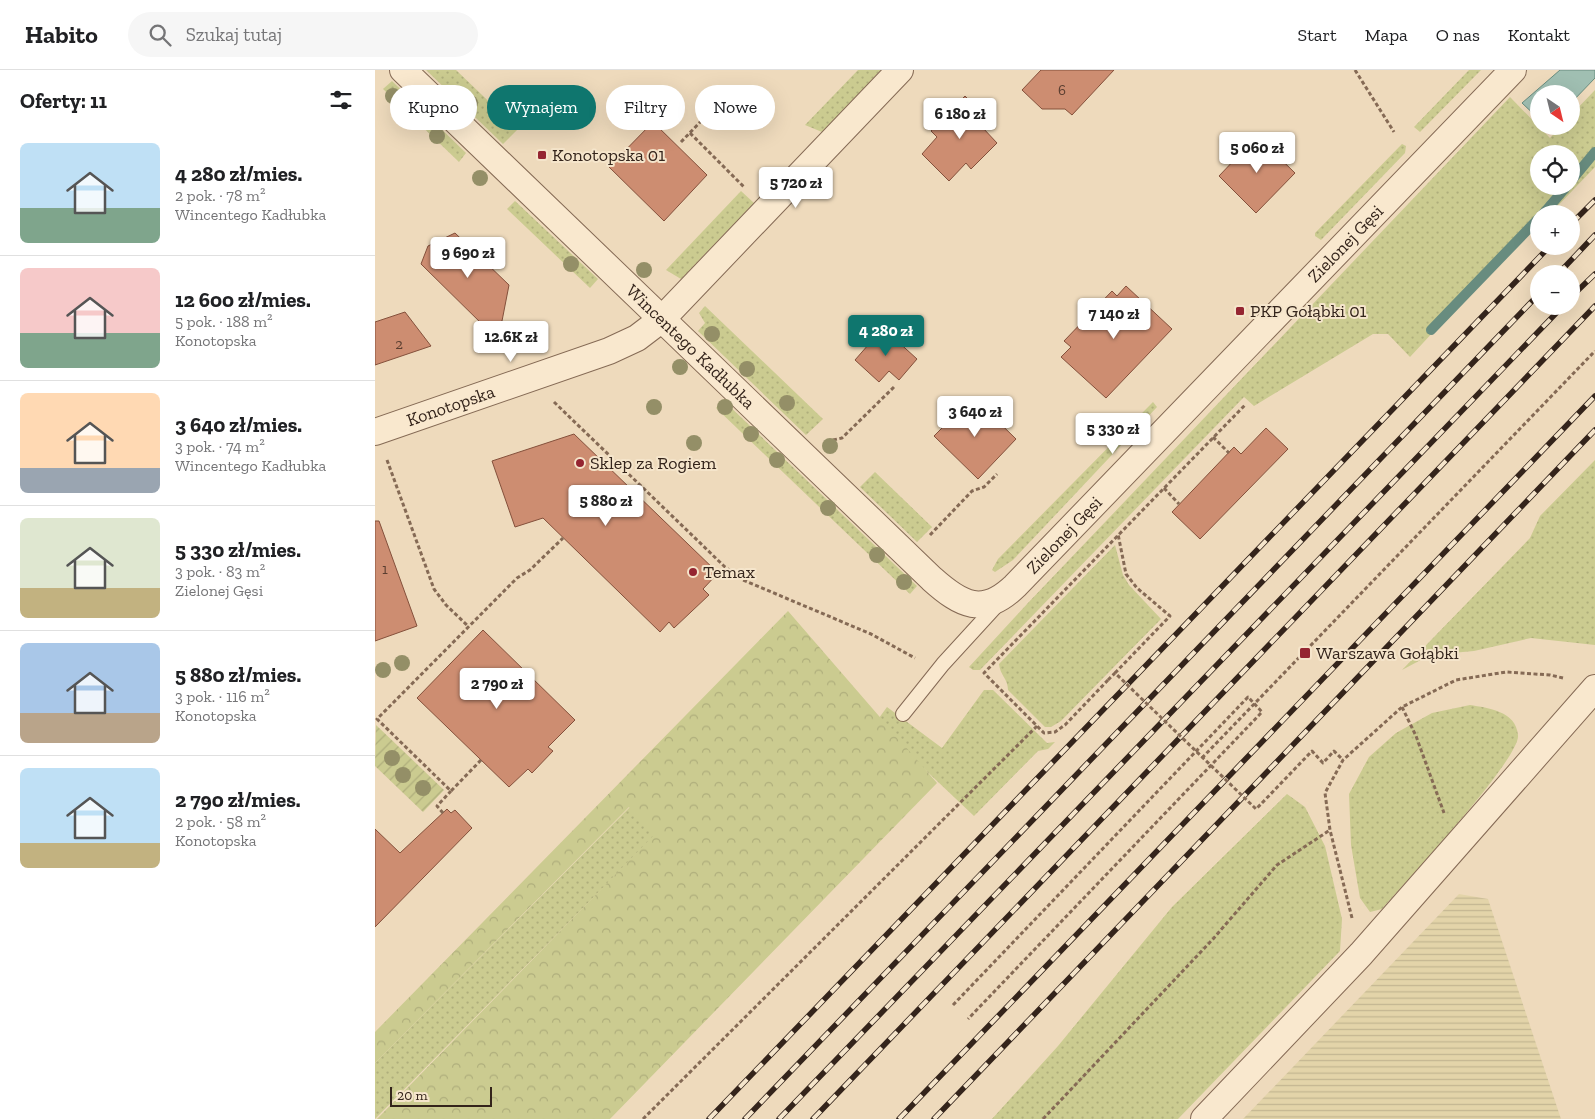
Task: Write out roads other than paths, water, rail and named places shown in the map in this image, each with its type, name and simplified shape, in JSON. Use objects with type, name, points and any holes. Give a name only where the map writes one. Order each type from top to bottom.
[{"type":"street","name":"Wincentego Kadłubka","points":[[403,70],[938,584],[957,599],[970,604],[995,600]]},
{"type":"street","name":"Konotopska","points":[[380,442],[609,351],[637,338],[662,319],[900,70]]},
{"type":"street","name":"Zielonej Gęsi","points":[[995,600],[1513,70]]},
{"type":"street","points":[[1204,1119],[1361,954],[1455,847],[1584,684]]},
{"type":"lane","points":[[903,714],[995,600]]},
{"type":"waterway","points":[[1580,170],[1595,152]]},
{"type":"waterway","points":[[1551,205],[1559,195]]},
{"type":"waterway","points":[[1431,330],[1530,227]]},
{"type":"railway","points":[[1580,215],[1595,200]]},
{"type":"railway","points":[[1567,265],[1595,235]]},
{"type":"railway","points":[[709,1119],[1541,255]]},
{"type":"railway","points":[[1580,288],[1595,274]]},
{"type":"railway","points":[[745,1119],[1530,303]]},
{"type":"railway","points":[[813,1119],[1595,306]]},
{"type":"railway","points":[[779,1119],[1554,315]]},
{"type":"railway","points":[[899,1119],[1595,396]]},
{"type":"railway","points":[[934,1119],[1595,430]]},
{"type":"place","name":"Konotopska 01","points":[[542,155]]},
{"type":"place","name":"PKP Gołąbki 01","points":[[1240,311]]},
{"type":"place","name":"Sklep za Rogiem","points":[[580,463]]},
{"type":"place","name":"Temax","points":[[693,572]]},
{"type":"place","name":"Warszawa Gołąbki","points":[[1305,653]]}]
